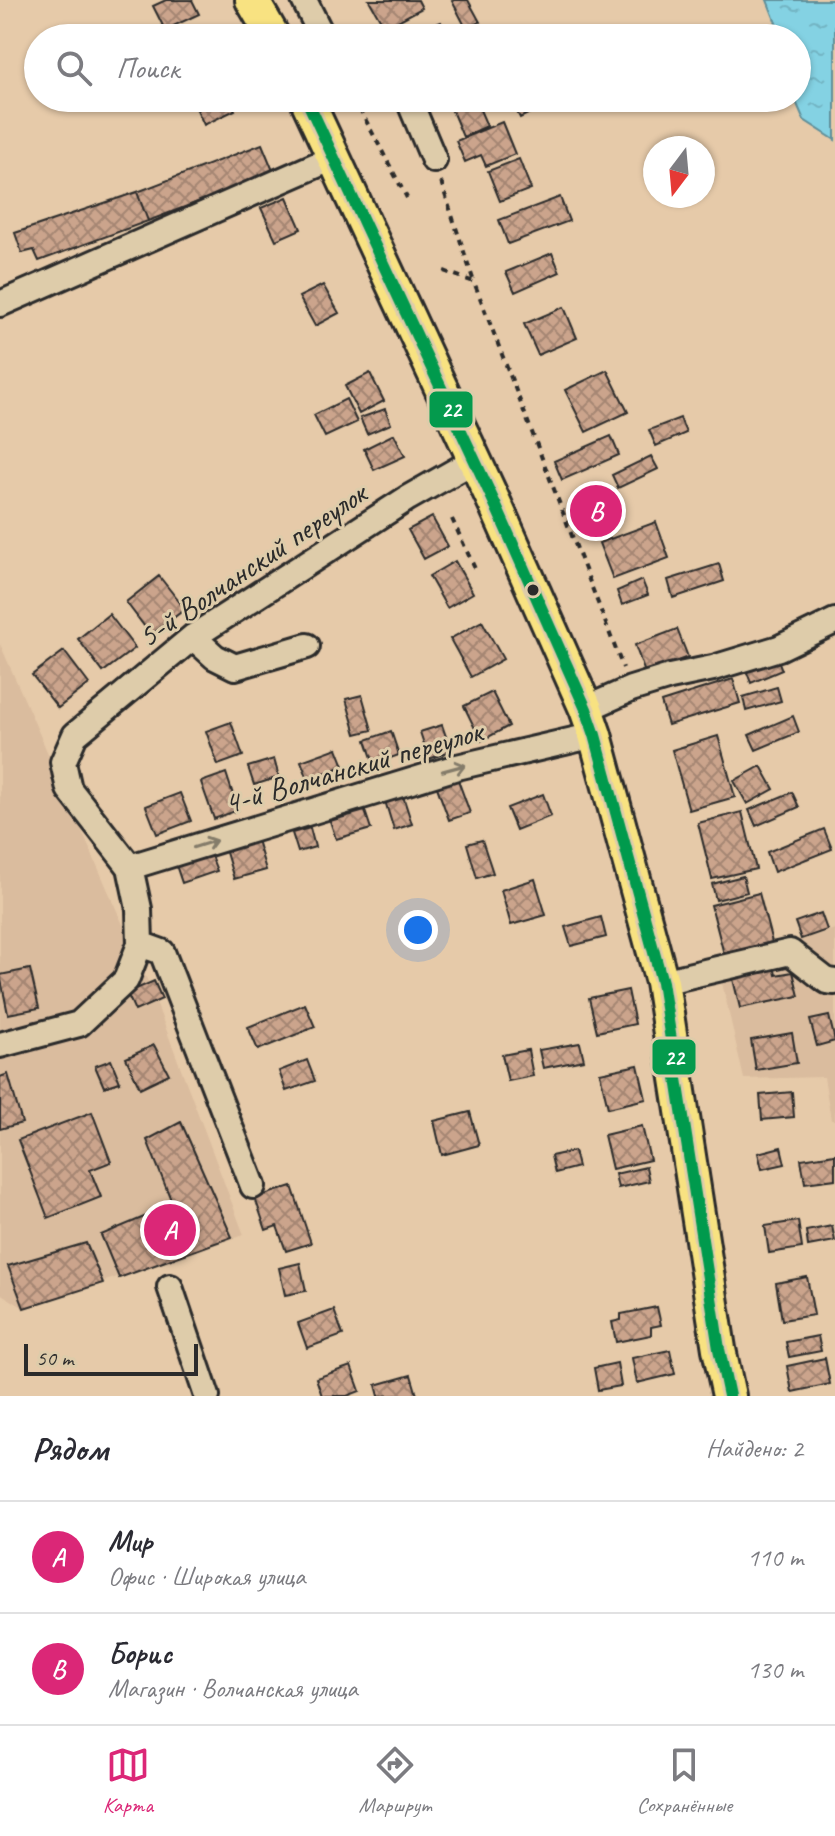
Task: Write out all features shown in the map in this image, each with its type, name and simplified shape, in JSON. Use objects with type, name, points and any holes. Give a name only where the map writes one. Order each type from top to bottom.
[{"type":"main road","points":[[252,0],[266,24]]},
{"type":"main road","points":[[313,112],[475,460],[591,722],[662,982],[729,1396]]},
{"type":"street","points":[[304,0],[316,24]]},
{"type":"street","points":[[414,112],[434,160]]},
{"type":"street","points":[[0,304],[335,157]]},
{"type":"street","name":"5-й Волчанский переулок","points":[[130,867],[69,789],[63,762],[75,735],[193,637],[408,498],[475,460]]},
{"type":"street","name":"4-й Волчанский переулок","points":[[130,867],[457,767],[591,722],[631,689],[779,648],[835,621]]},
{"type":"street","points":[[193,637],[215,657],[235,667],[307,646]]},
{"type":"street","points":[[0,1045],[79,1024],[126,980],[140,944],[139,909],[130,867]]},
{"type":"street","points":[[140,944],[162,952],[253,1186]]},
{"type":"street","points":[[662,982],[790,952],[827,981],[835,982]]},
{"type":"street","points":[[170,1287],[207,1396]]},
{"type":"path","points":[[361,112],[407,198]]},
{"type":"path","points":[[434,160],[474,282],[631,689]]},
{"type":"path","points":[[444,271],[474,282]]},
{"type":"path","points":[[452,519],[477,573]]},
{"type":"shaded area","points":[[0,644],[149,984],[244,1235],[24,1308],[0,1293]]},
{"type":"shaded area","points":[[835,929],[835,1120],[831,1120],[824,1077],[744,1079],[718,965]]},
{"type":"water","points":[[767,0],[835,0],[835,140],[804,120],[800,112],[811,112],[811,24],[776,24]]},
{"type":"building","points":[[166,0],[192,0],[199,14],[178,24],[162,24],[153,6]]},
{"type":"building","points":[[369,0],[418,0],[422,8],[392,24],[383,24]]},
{"type":"building","points":[[468,0],[480,22],[464,24],[452,1]]},
{"type":"building","points":[[198,112],[231,112],[204,125]]},
{"type":"building","points":[[453,112],[481,112],[487,126],[463,137]]},
{"type":"building","points":[[517,112],[532,112],[520,118]]},
{"type":"building","points":[[502,122],[515,154],[486,166],[481,155],[465,162],[456,141]]},
{"type":"building","points":[[262,144],[274,173],[148,221],[137,192]]},
{"type":"building","points":[[519,159],[531,189],[500,201],[488,171]]},
{"type":"building","points":[[137,192],[148,221],[39,261],[34,250],[22,253],[15,233]]},
{"type":"building","points":[[287,197],[301,229],[276,240],[261,208]]},
{"type":"building","points":[[560,197],[569,221],[508,244],[499,220]]},
{"type":"building","points":[[552,253],[560,272],[515,292],[506,272]]},
{"type":"building","points":[[323,285],[339,313],[315,326],[299,297]]},
{"type":"building","points":[[564,307],[577,338],[538,355],[524,324]]},
{"type":"building","points":[[607,370],[628,412],[586,432],[565,390]]},
{"type":"building","points":[[370,373],[384,401],[359,414],[345,386]]},
{"type":"building","points":[[346,399],[357,422],[325,437],[314,415]]},
{"type":"building","points":[[385,409],[391,424],[367,434],[360,418]]},
{"type":"building","points":[[680,418],[686,433],[656,446],[649,430]]},
{"type":"building","points":[[394,434],[405,456],[374,470],[364,449]]},
{"type":"building","points":[[611,436],[619,455],[562,480],[554,461]]},
{"type":"building","points":[[651,456],[658,469],[618,488],[612,475]]},
{"type":"building","points":[[603,488],[617,523],[589,534],[575,500]]},
{"type":"building","points":[[432,517],[448,546],[424,559],[408,530]]},
{"type":"building","points":[[656,522],[669,558],[613,579],[599,543]]},
{"type":"building","points":[[455,561],[473,593],[447,608],[429,576]]},
{"type":"building","points":[[719,564],[724,581],[673,598],[668,580]]},
{"type":"building","points":[[159,576],[185,609],[151,635],[126,602]]},
{"type":"building","points":[[642,580],[648,595],[622,605],[617,591]]},
{"type":"building","points":[[109,614],[135,648],[103,672],[78,639]]},
{"type":"building","points":[[482,621],[503,659],[471,677],[450,639]]},
{"type":"building","points":[[677,629],[688,657],[645,673],[635,645]]},
{"type":"building","points":[[64,651],[89,684],[58,708],[32,675]]},
{"type":"building","points":[[776,655],[782,670],[751,683],[745,667]]},
{"type":"building","points":[[733,679],[740,703],[668,725],[661,702]]},
{"type":"building","points":[[777,687],[781,701],[746,711],[743,697]]},
{"type":"building","points":[[492,692],[509,726],[481,741],[464,706]]},
{"type":"building","points":[[362,695],[372,730],[356,734],[346,699]]},
{"type":"building","points":[[793,716],[799,732],[756,750],[749,735]]},
{"type":"building","points":[[231,722],[243,756],[218,765],[206,731]]},
{"type":"building","points":[[442,725],[451,751],[429,759],[420,732]]},
{"type":"building","points":[[391,731],[399,755],[374,764],[366,740]]},
{"type":"building","points":[[718,736],[735,797],[689,810],[672,750]]},
{"type":"building","points":[[337,748],[344,766],[308,779],[301,761]]},
{"type":"building","points":[[274,759],[279,777],[254,785],[248,767]]},
{"type":"building","points":[[761,766],[774,789],[747,804],[734,781]]},
{"type":"building","points":[[226,773],[238,810],[214,819],[201,782]]},
{"type":"building","points":[[458,780],[470,813],[449,820],[437,787]]},
{"type":"building","points":[[792,792],[799,807],[756,826],[749,810]]},
{"type":"building","points":[[180,793],[191,821],[157,834],[146,806]]},
{"type":"building","points":[[543,794],[551,816],[516,830],[507,808]]},
{"type":"building","points":[[403,796],[412,824],[394,830],[385,801]]},
{"type":"building","points":[[365,811],[371,829],[336,839],[330,821]]},
{"type":"building","points":[[742,812],[756,869],[712,879],[698,823]]},
{"type":"building","points":[[310,828],[315,847],[298,852],[292,833]]},
{"type":"building","points":[[824,829],[832,849],[774,872],[767,852]]},
{"type":"building","points":[[257,840],[266,870],[234,879],[225,849]]},
{"type":"building","points":[[482,840],[493,873],[477,878],[467,844]]},
{"type":"building","points":[[210,853],[217,871],[182,883],[176,865]]},
{"type":"building","points":[[743,876],[747,892],[716,900],[712,884]]},
{"type":"building","points":[[535,879],[546,915],[511,925],[501,890]]},
{"type":"building","points":[[759,893],[773,946],[725,958],[711,905]]},
{"type":"building","points":[[821,913],[827,930],[801,939],[795,922]]},
{"type":"building","points":[[601,917],[606,937],[571,946],[565,927]]},
{"type":"building","points":[[774,966],[776,975],[793,972],[799,996],[740,1008],[732,975]]},
{"type":"building","points":[[30,969],[39,1008],[8,1014],[0,975]]},
{"type":"building","points":[[154,981],[162,999],[135,1011],[127,993]]},
{"type":"building","points":[[628,990],[635,1024],[597,1032],[589,998]]},
{"type":"building","points":[[305,1004],[315,1027],[258,1050],[248,1027]]},
{"type":"building","points":[[829,1016],[835,1041],[817,1046],[810,1020]]},
{"type":"building","points":[[792,1033],[797,1063],[756,1070],[751,1040]]},
{"type":"building","points":[[580,1043],[584,1060],[543,1068],[539,1050]]},
{"type":"building","points":[[154,1045],[169,1074],[140,1088],[126,1058]]},
{"type":"building","points":[[528,1050],[533,1076],[508,1081],[502,1055]]},
{"type":"building","points":[[111,1060],[120,1082],[104,1087],[95,1066]]},
{"type":"building","points":[[307,1060],[315,1081],[286,1091],[279,1071]]},
{"type":"building","points":[[638,1065],[646,1099],[608,1108],[600,1073]]},
{"type":"building","points":[[8,1074],[22,1123],[0,1129],[0,1077]]},
{"type":"building","points":[[792,1092],[794,1117],[762,1120],[760,1095]]},
{"type":"building","points":[[92,1112],[111,1162],[90,1170],[101,1197],[48,1218],[18,1140]]},
{"type":"building","points":[[470,1112],[479,1145],[442,1155],[434,1121]]},
{"type":"building","points":[[181,1122],[232,1237],[119,1278],[101,1235],[173,1205],[147,1140]]},
{"type":"building","points":[[642,1126],[650,1160],[612,1169],[604,1135]]},
{"type":"building","points":[[781,1147],[785,1164],[762,1169],[758,1153]]},
{"type":"building","points":[[574,1151],[578,1167],[555,1173],[551,1156]]},
{"type":"building","points":[[835,1154],[835,1179],[805,1183],[801,1159]]},
{"type":"building","points":[[646,1167],[649,1181],[618,1188],[615,1174]]},
{"type":"building","points":[[292,1186],[311,1243],[286,1251],[277,1226],[266,1230],[255,1198]]},
{"type":"building","points":[[798,1221],[802,1248],[769,1253],[765,1226]]},
{"type":"building","points":[[832,1226],[835,1241],[808,1246],[806,1231]]},
{"type":"building","points":[[86,1243],[103,1283],[24,1308],[8,1266]]},
{"type":"building","points":[[300,1263],[306,1291],[285,1295],[279,1268]]},
{"type":"building","points":[[807,1277],[814,1315],[782,1320],[776,1283]]},
{"type":"building","points":[[657,1307],[661,1325],[651,1327],[651,1335],[616,1342],[612,1322],[621,1320],[621,1314]]},
{"type":"building","points":[[334,1310],[343,1335],[307,1348],[298,1323]]},
{"type":"building","points":[[818,1336],[821,1351],[789,1357],[786,1342]]},
{"type":"building","points":[[670,1350],[675,1374],[637,1383],[632,1358]]},
{"type":"building","points":[[825,1358],[830,1384],[792,1392],[787,1366]]},
{"type":"building","points":[[617,1363],[621,1386],[598,1390],[594,1368]]},
{"type":"building","points":[[351,1366],[360,1391],[347,1396],[322,1396],[316,1378]]},
{"type":"building","points":[[411,1375],[417,1395],[379,1396],[376,1385]]},
{"type":"transit line","name":"22","points":[[313,112],[495,504],[595,735],[662,982],[729,1396]]},
{"type":"place","name":"Борис","points":[[596,511]]},
{"type":"place","name":"Мир","points":[[170,1230]]}]
